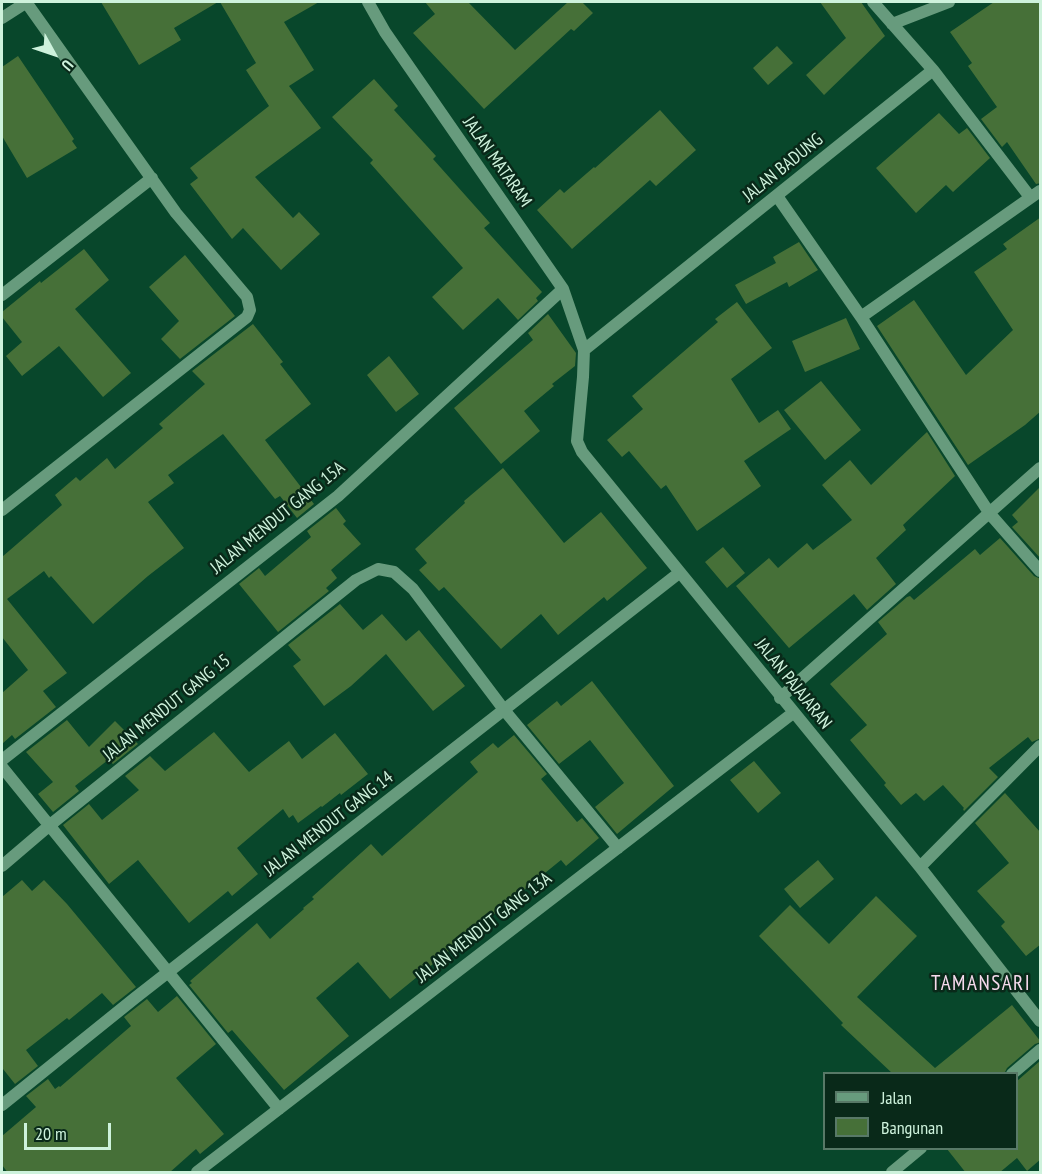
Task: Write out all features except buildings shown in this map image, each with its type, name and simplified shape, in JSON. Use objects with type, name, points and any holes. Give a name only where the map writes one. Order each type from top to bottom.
[{"type":"street","points":[[2,18],[26,2],[176,213],[247,297],[250,310],[247,317],[2,510]]},
{"type":"street","name":"JALAN MATARAM","points":[[368,2],[385,32],[564,289],[584,350]]},
{"type":"street","points":[[861,317],[1035,194],[933,70],[873,2]]},
{"type":"street","points":[[892,24],[949,2]]},
{"type":"street","name":"JALAN BADUNG","points":[[584,350],[933,70]]},
{"type":"street","points":[[2,295],[152,178]]},
{"type":"street","points":[[777,196],[861,317],[990,514],[1041,572]]},
{"type":"street","name":"JALAN MENDUT GANG 15A","points":[[2,760],[338,496],[564,289]]},
{"type":"street","name":"JALAN PAJAJARAN","points":[[584,350],[577,441],[582,452],[780,698],[920,867],[1041,1021]]},
{"type":"street","points":[[780,698],[1041,468]]},
{"type":"street","name":"JALAN MENDUT GANG 15","points":[[2,866],[356,580],[378,569],[394,572],[413,589],[505,711],[618,848]]},
{"type":"street","name":"JALAN MENDUT GANG 14","points":[[2,1105],[169,971],[679,573]]},
{"type":"street","name":"JALAN MENDUT GANG 13A","points":[[197,1173],[793,713]]},
{"type":"street","points":[[920,867],[1041,746]]},
{"type":"street","points":[[2,767],[279,1109]]},
{"type":"street","points":[[1014,1072],[1041,1050]]},
{"type":"street","points":[[892,1173],[920,1150]]},
{"type":"district","name":"TAMANSARI","points":[[981,984]]}]
